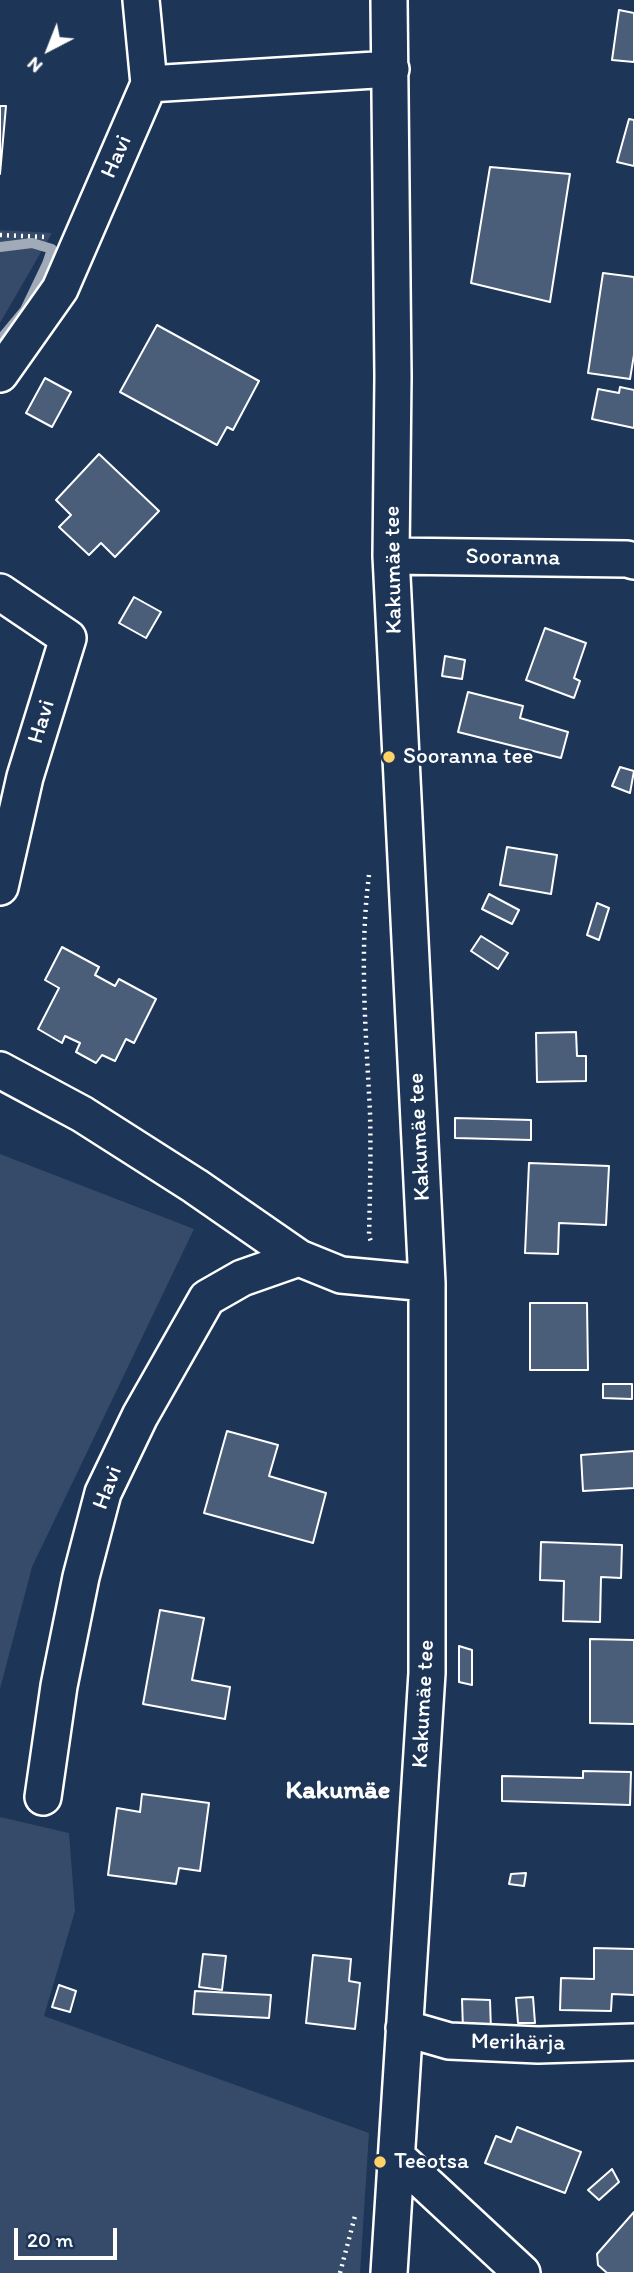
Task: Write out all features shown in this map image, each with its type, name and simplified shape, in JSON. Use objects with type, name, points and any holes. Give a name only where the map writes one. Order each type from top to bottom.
[{"type":"street","name":"Havi","points":[[0,374],[60,289],[149,84],[141,0]]},
{"type":"street","name":"Kakumäe tee","points":[[389,0],[393,362],[391,556],[428,1283],[428,1673],[389,2273]]},
{"type":"street","points":[[149,84],[391,69]]},
{"type":"street","name":"Sooranna","points":[[391,556],[634,561]]},
{"type":"street","name":"Havi","points":[[0,592],[68,638],[25,777],[0,887]]},
{"type":"street","points":[[0,1070],[82,1114],[195,1186],[299,1258],[341,1275],[428,1283]]},
{"type":"street","name":"Havi","points":[[43,1797],[75,1604],[103,1493],[140,1416],[207,1298],[242,1278],[299,1258]]},
{"type":"street","name":"Merihärja","points":[[404,2028],[449,2040],[538,2045],[634,2042]]},
{"type":"street","points":[[397,2157],[522,2273]]},
{"type":"path","points":[[0,235],[59,238],[78,244]]},
{"type":"path","points":[[370,867],[364,915],[364,1015],[370,1115],[369,1236],[382,1279]]},
{"type":"path","points":[[340,2273],[358,2206]]},
{"type":"shaded area","points":[[0,230],[52,233],[0,323]]},
{"type":"shaded area","points":[[0,1154],[194,1229],[32,1567],[0,1689]]},
{"type":"shaded area","points":[[0,1817],[69,1833],[75,1911],[44,2016],[369,2133],[360,2273],[0,2273]]},
{"type":"building","points":[[619,10],[634,13],[634,62],[612,60]]},
{"type":"building","points":[[0,106],[6,106],[0,174]]},
{"type":"building","points":[[629,119],[634,120],[634,166],[617,162]]},
{"type":"building","points":[[490,167],[570,174],[550,302],[471,283]]},
{"type":"building","points":[[603,273],[634,277],[634,355],[630,379],[588,373]]},
{"type":"building","points":[[157,325],[259,381],[233,430],[227,427],[217,445],[120,392]]},
{"type":"building","points":[[45,378],[71,392],[52,427],[26,413]]},
{"type":"building","points":[[620,387],[634,390],[634,428],[592,419],[598,389],[619,393]]},
{"type":"building","points":[[99,454],[159,511],[115,557],[101,543],[89,555],[59,527],[71,515],[56,500]]},
{"type":"building","points":[[134,597],[161,612],[146,638],[119,623]]},
{"type":"building","points":[[545,628],[586,643],[574,678],[580,681],[574,698],[526,680]]},
{"type":"building","points":[[445,656],[465,660],[462,679],[442,676]]},
{"type":"building","points":[[468,692],[523,706],[520,718],[568,732],[561,758],[458,732]]},
{"type":"building","points":[[620,767],[634,771],[630,793],[612,786]]},
{"type":"building","points":[[507,847],[557,855],[551,894],[500,885]]},
{"type":"building","points":[[489,894],[519,910],[512,924],[482,909]]},
{"type":"building","points":[[597,903],[609,908],[599,940],[587,935]]},
{"type":"building","points":[[481,936],[508,953],[498,969],[471,951]]},
{"type":"building","points":[[62,947],[99,967],[95,975],[115,986],[119,979],[156,999],[134,1043],[126,1039],[115,1061],[102,1055],[96,1063],[76,1052],[80,1043],[65,1036],[62,1043],[38,1029],[59,988],[45,980]]},
{"type":"building","points":[[576,1032],[577,1056],[586,1056],[586,1081],[537,1082],[536,1033]]},
{"type":"building","points":[[455,1118],[531,1120],[531,1140],[455,1138]]},
{"type":"building","points":[[529,1163],[609,1166],[606,1225],[559,1223],[558,1254],[525,1253]]},
{"type":"building","points":[[530,1303],[587,1303],[588,1370],[530,1370]]},
{"type":"building","points":[[603,1384],[632,1384],[632,1399],[603,1398]]},
{"type":"building","points":[[227,1431],[278,1445],[269,1476],[326,1493],[313,1543],[204,1513]]},
{"type":"building","points":[[634,1451],[634,1488],[583,1491],[581,1455]]},
{"type":"building","points":[[541,1542],[622,1545],[621,1578],[601,1577],[600,1622],[563,1621],[564,1581],[540,1580]]},
{"type":"building","points":[[160,1610],[204,1618],[192,1680],[230,1687],[225,1719],[143,1704]]},
{"type":"building","points":[[590,1639],[634,1640],[634,1724],[590,1723]]},
{"type":"building","points":[[459,1646],[472,1650],[472,1685],[459,1682]]},
{"type":"building","points":[[583,1771],[631,1772],[630,1805],[502,1801],[502,1776],[583,1778]]},
{"type":"building","points":[[142,1794],[209,1803],[200,1871],[179,1868],[176,1884],[108,1875],[117,1808],[140,1812]]},
{"type":"building","points":[[526,1873],[524,1886],[509,1884],[511,1874]]},
{"type":"building","points":[[594,1948],[634,1949],[634,1995],[612,1994],[611,2011],[560,2010],[561,1978],[594,1979]]},
{"type":"building","points":[[203,1954],[226,1956],[222,1990],[199,1987]]},
{"type":"building","points":[[313,1955],[351,1959],[349,1981],[360,1983],[355,2029],[306,2023]]},
{"type":"building","points":[[59,1985],[76,1991],[70,2012],[52,2007]]},
{"type":"building","points":[[195,1991],[271,1995],[269,2018],[193,2014]]},
{"type":"building","points":[[533,1997],[535,2023],[518,2023],[516,1998]]},
{"type":"building","points":[[462,1999],[490,2000],[491,2031],[463,2030]]},
{"type":"building","points":[[517,2127],[581,2152],[565,2193],[485,2163],[496,2136],[511,2142]]},
{"type":"building","points":[[612,2169],[619,2182],[599,2200],[588,2190]]},
{"type":"building","points":[[634,2212],[634,2273],[607,2273],[598,2265],[597,2254]]},
{"type":"waterway","points":[[0,247],[32,243],[52,249],[25,310],[0,340]]},
{"type":"place","name":"Sooranna tee","points":[[389,757]]},
{"type":"place","name":"Teeotsa","points":[[380,2162]]},
{"type":"district","name":"Kakumäe","points":[[338,1791]]}]
